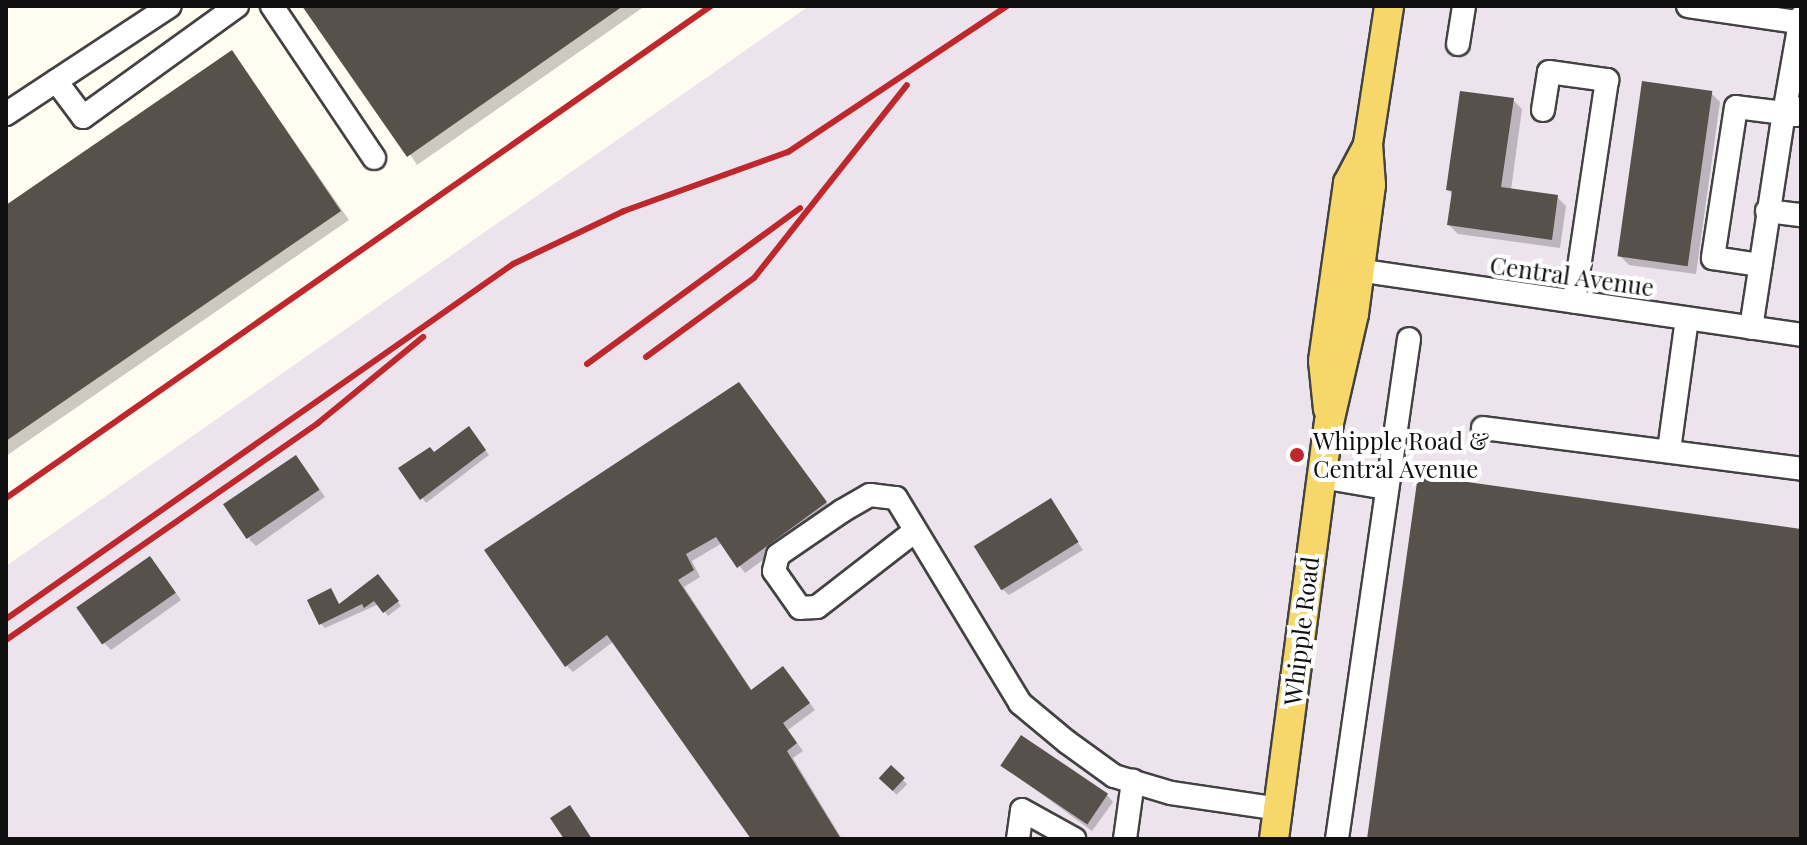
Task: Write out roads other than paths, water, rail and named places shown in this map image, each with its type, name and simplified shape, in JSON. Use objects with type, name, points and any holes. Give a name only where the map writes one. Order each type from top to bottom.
[{"type":"main road","name":"Whipple Road","points":[[1274,839],[1329,423],[1323,361],[1348,269],[1348,183],[1368,144],[1389,6]]},
{"type":"street","points":[[6,114],[170,6]]},
{"type":"street","points":[[56,81],[83,117],[237,6]]},
{"type":"street","points":[[272,6],[374,158]]},
{"type":"street","points":[[1458,44],[1464,6]]},
{"type":"street","points":[[1688,6],[1800,20],[1793,111],[1767,211],[1751,328]]},
{"type":"street","points":[[1543,110],[1549,72],[1607,80],[1574,302]]},
{"type":"street","points":[[1760,265],[1713,258],[1736,107],[1793,111]]},
{"type":"street","points":[[1767,211],[1801,215]]},
{"type":"street","name":"Central Avenue","points":[[1348,269],[1801,335]]},
{"type":"street","points":[[1669,450],[1687,319]]},
{"type":"street","points":[[1337,839],[1409,339]]},
{"type":"street","points":[[1483,428],[1801,469]]},
{"type":"street","points":[[1321,477],[1387,488]]},
{"type":"street","points":[[915,531],[817,607],[800,608],[774,571],[778,555],[870,495],[896,498],[1020,703],[1114,776],[1171,793],[1279,809]]},
{"type":"street","points":[[1125,839],[1133,781]]},
{"type":"street","points":[[1018,839],[1022,810],[1074,839]]},
{"type":"railway","points":[[6,498],[711,6]]},
{"type":"railway","points":[[6,619],[513,264],[624,211],[788,152],[1007,6]]},
{"type":"railway","points":[[646,357],[754,278],[907,85]]},
{"type":"railway","points":[[587,364],[800,208]]},
{"type":"railway","points":[[6,640],[318,423],[423,337]]},
{"type":"place","name":"Whipple Road & Central Avenue","points":[[1297,455]]}]
